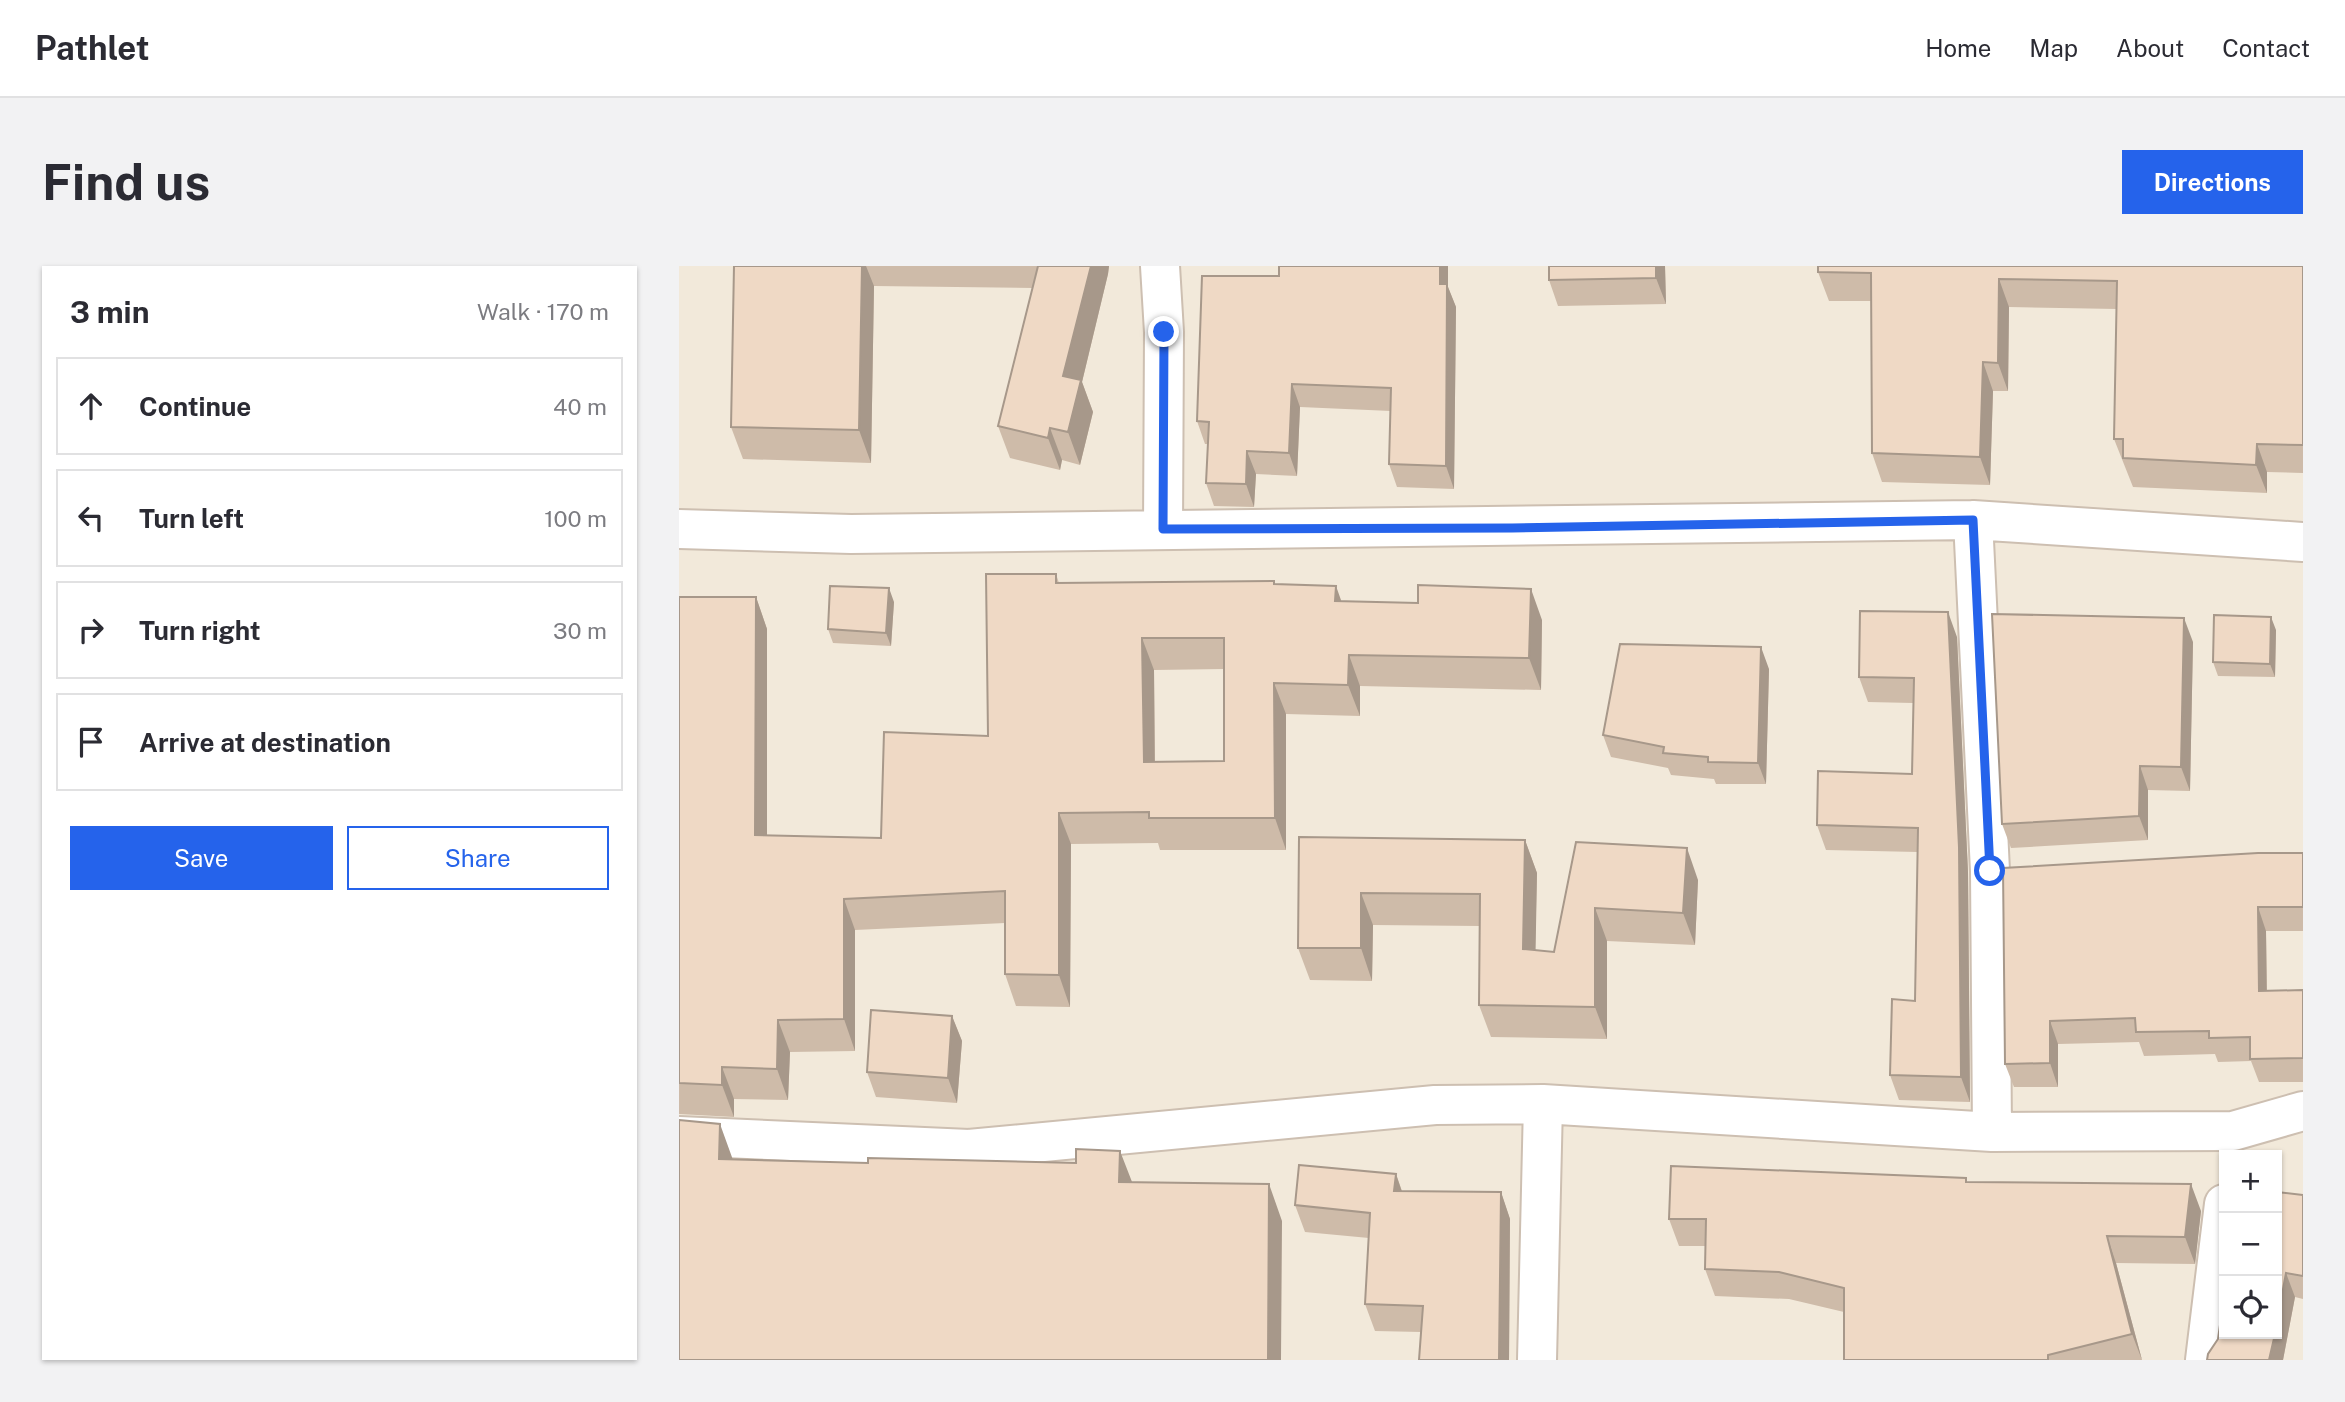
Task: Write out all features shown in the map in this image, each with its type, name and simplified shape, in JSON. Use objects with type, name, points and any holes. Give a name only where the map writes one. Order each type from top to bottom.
[{"type":"street","points":[[1160,266],[1164,332],[1163,529]]},
{"type":"street","points":[[1973,520],[1990,871],[1993,1132]]},
{"type":"street","points":[[679,530],[851,534],[1163,529],[1512,528],[1973,520],[2303,542]]},
{"type":"street","points":[[1990,871],[2031,869]]},
{"type":"street","points":[[1538,1360],[1543,1104]]},
{"type":"street","points":[[679,1136],[969,1149],[1435,1105],[1543,1104],[1993,1132],[2232,1143],[2303,1111]]},
{"type":"street","points":[[2205,1360],[2223,1213]]},
{"type":"shaded area","points":[[679,266],[2303,266],[2303,1360],[679,1360]]},
{"type":"building","points":[[734,266],[862,266],[859,430],[731,427]]},
{"type":"building","points":[[1038,266],[1091,266],[1063,376],[1081,380],[1068,432],[1050,428],[1048,438],[998,426]]},
{"type":"building","points":[[1279,266],[1440,266],[1440,284],[1447,284],[1446,466],[1389,464],[1391,388],[1292,384],[1289,453],[1247,451],[1246,484],[1206,483],[1209,422],[1197,421],[1202,276],[1279,276]]},
{"type":"building","points":[[1549,266],[1656,266],[1656,278],[1549,280]]},
{"type":"building","points":[[1818,266],[2303,266],[2303,445],[2257,444],[2256,465],[2123,458],[2123,439],[2114,439],[2117,281],[1999,279],[1998,363],[1983,362],[1980,457],[1872,453],[1871,273],[1818,272]]},
{"type":"building","points":[[986,574],[1056,574],[1056,583],[1274,581],[1274,584],[1336,586],[1335,601],[1418,603],[1418,585],[1531,589],[1529,658],[1349,655],[1348,685],[1274,683],[1275,818],[1149,818],[1149,812],[1059,813],[1059,975],[1005,974],[1005,891],[844,899],[844,1019],[778,1020],[777,1069],[722,1067],[722,1085],[679,1083],[679,597],[756,597],[755,835],[881,838],[884,732],[988,736]],"holes":[[[1142,638],[1224,638],[1224,761],[1144,762]]]},
{"type":"building","points":[[830,586],[889,588],[886,633],[828,629]]},
{"type":"building","points":[[1860,611],[1948,612],[1959,847],[1961,1077],[1890,1075],[1892,999],[1915,1001],[1918,828],[1817,825],[1818,771],[1912,774],[1914,678],[1859,677]]},
{"type":"building","points":[[1992,614],[2184,618],[2181,767],[2140,766],[2139,816],[2002,824]]},
{"type":"building","points":[[2214,615],[2271,617],[2270,664],[2213,662]]},
{"type":"building","points":[[1620,644],[1761,647],[1758,763],[1708,762],[1708,757],[1663,753],[1664,747],[1603,735]]},
{"type":"building","points":[[1299,837],[1525,840],[1523,949],[1554,952],[1576,842],[1687,848],[1683,913],[1595,908],[1595,1007],[1479,1005],[1480,894],[1361,893],[1361,948],[1298,948]]},
{"type":"building","points":[[2258,853],[2303,853],[2303,907],[2258,907],[2259,991],[2303,990],[2303,1058],[2250,1059],[2250,1037],[2209,1038],[2209,1031],[2136,1032],[2135,1018],[2050,1021],[2050,1063],[2005,1064],[2003,868]]},
{"type":"building","points":[[871,1010],[952,1016],[948,1078],[867,1072]]},
{"type":"building","points":[[679,1120],[720,1124],[719,1159],[868,1163],[868,1158],[1076,1163],[1076,1149],[1120,1151],[1119,1182],[1269,1184],[1268,1360],[679,1360]]},
{"type":"building","points":[[1299,1165],[1396,1174],[1394,1191],[1501,1192],[1499,1360],[1419,1360],[1423,1306],[1365,1304],[1370,1213],[1295,1205]]},
{"type":"building","points":[[1671,1166],[1966,1178],[1966,1182],[2191,1184],[2185,1237],[2107,1236],[2132,1334],[2048,1355],[2048,1360],[1844,1360],[1844,1288],[1779,1272],[1705,1269],[1706,1219],[1669,1219]]},
{"type":"building","points":[[2282,1193],[2303,1195],[2303,1276],[2286,1273],[2282,1295]]},
{"type":"building","points":[[2219,1332],[2219,1339],[2274,1339],[2269,1360],[2207,1360]]},
{"type":"route","points":[[1164,332],[1163,529],[1512,528],[1973,520],[1990,871]]}]
